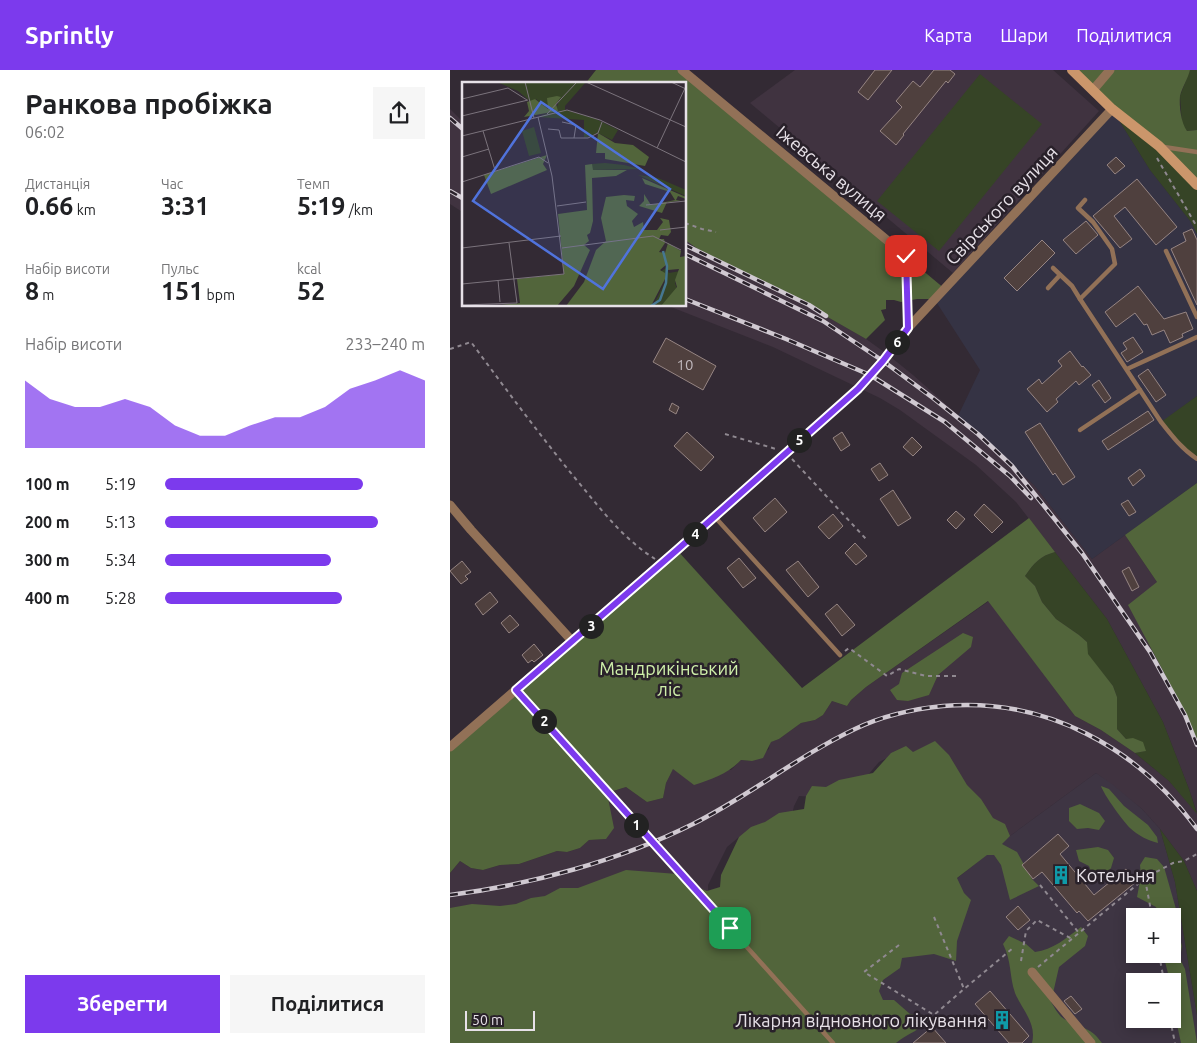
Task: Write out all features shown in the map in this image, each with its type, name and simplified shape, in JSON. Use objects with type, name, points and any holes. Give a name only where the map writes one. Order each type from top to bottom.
[{"type":"main road","points":[[1072,70],[1112,109],[1159,146],[1197,185]]},
{"type":"street","points":[[1093,90],[1110,70]]},
{"type":"street","name":"Іжевська вулиця","points":[[686,71],[906,256],[908,328]]},
{"type":"street","name":"Свірського вулиця","points":[[450,748],[573,642],[858,389],[883,361],[908,328],[1112,109]]},
{"type":"street","points":[[450,505],[470,530],[573,642]]},
{"type":"street","points":[[1032,972],[1091,1043]]},
{"type":"lane","points":[[1159,146],[1197,152]]},
{"type":"lane","points":[[1080,299],[1115,264],[1112,249],[1092,222],[1078,208],[1085,200]]},
{"type":"lane","points":[[1166,251],[1197,317]]},
{"type":"lane","points":[[1053,268],[1072,286],[1174,439],[1197,459]]},
{"type":"lane","points":[[1048,288],[1060,275]]},
{"type":"lane","points":[[1127,369],[1197,337]]},
{"type":"lane","points":[[1080,430],[1140,390]]},
{"type":"lane","points":[[714,516],[840,656]]},
{"type":"lane","points":[[516,690],[833,1043]]},
{"type":"path","points":[[1159,146],[1157,159],[1197,227]]},
{"type":"path","points":[[686,223],[716,232]]},
{"type":"path","points":[[450,349],[471,342],[542,437],[615,527],[639,549],[662,563]]},
{"type":"path","points":[[726,434],[786,452],[866,539]]},
{"type":"path","points":[[840,656],[849,648],[887,676],[899,669],[926,676],[956,676]]},
{"type":"path","points":[[1032,972],[1145,878],[1173,863],[1184,861],[1197,854]]},
{"type":"path","points":[[1145,878],[1151,908]]},
{"type":"path","points":[[1040,885],[1079,933]]},
{"type":"path","points":[[934,917],[964,989]]},
{"type":"path","points":[[1021,961],[1026,930],[1037,920],[1072,939]]},
{"type":"path","points":[[899,945],[864,972],[934,1015],[1013,948]]},
{"type":"path","points":[[1172,1028],[1175,1043]]},
{"type":"shaded area","points":[[795,70],[1053,70],[1099,111],[953,273],[750,103]]},
{"type":"shaded area","points":[[450,109],[462,121],[462,212],[450,204]]},
{"type":"shaded area","points":[[1112,109],[1150,170],[1191,222],[1197,234],[1197,396],[1162,422],[1197,459],[1197,483],[1092,559],[1034,485],[958,416],[980,370],[935,300]]},
{"type":"shaded area","points":[[686,241],[698,249],[789,295],[866,339],[887,354],[913,375],[1034,485],[1092,559],[1125,535],[1157,582],[1185,712],[1197,742],[1197,813],[1163,722],[1107,619],[1016,502],[976,465],[900,410],[880,398],[773,347],[669,306],[686,306]]},
{"type":"shaded area","points":[[989,601],[1075,716],[1101,730],[1135,753],[1169,781],[1197,813],[1197,891],[1184,861],[1160,829],[1142,809],[1096,773],[1010,836],[993,833],[893,755],[879,762],[861,783],[814,797],[799,796],[791,819],[739,837],[727,847],[708,885],[708,897],[532,905],[450,915],[450,873],[460,861],[471,868],[483,870],[500,865],[519,864],[557,851],[567,852],[580,848],[589,840],[605,839],[609,807],[607,793],[626,787],[647,802],[663,798],[666,783],[673,768],[731,770],[741,760],[752,761],[769,749],[770,742],[779,739],[801,723],[815,720],[823,715],[832,701],[847,706],[866,687]]},
{"type":"shaded area","points":[[1096,773],[1142,809],[1160,829],[1175,882],[1179,908],[1126,908],[1126,963],[1181,963],[1181,918],[1197,1015],[1197,1043],[863,1043],[855,960],[1010,836]]},
{"type":"green space","points":[[596,70],[682,70],[945,289],[932,299],[901,302],[886,300],[886,309],[881,310],[885,320],[866,339],[789,295],[698,249],[686,241],[686,82],[587,82]]},
{"type":"green space","points":[[1077,70],[1190,70],[1180,96],[1180,105],[1182,119],[1187,131],[1197,130],[1197,185]]},
{"type":"green space","points":[[1190,70],[1197,70],[1197,130],[1187,131],[1182,125],[1180,96]]},
{"type":"green space","points":[[980,74],[1042,124],[939,251],[877,201]]},
{"type":"green space","points":[[1112,109],[1197,185],[1197,234],[1191,222],[1150,170]]},
{"type":"green space","points":[[1197,396],[1197,459],[1187,453],[1161,422]]},
{"type":"green space","points":[[1197,483],[1197,742],[1185,712],[1128,605],[1157,582],[1125,535]]},
{"type":"green space","name":"Мандрикінський ліс","points":[[1029,518],[1055,552],[1038,561],[1025,576],[1035,586],[1042,602],[1056,619],[1087,642],[1088,654],[1113,686],[1117,697],[1117,729],[1126,739],[1133,738],[1143,742],[1146,751],[1135,753],[1101,730],[1075,716],[988,601],[866,687],[847,706],[832,701],[823,715],[815,720],[801,723],[779,739],[771,742],[763,758],[752,761],[741,760],[725,772],[694,785],[673,769],[666,783],[663,798],[647,802],[626,787],[607,793],[614,828],[606,839],[589,840],[580,848],[567,852],[557,851],[519,864],[500,865],[483,870],[471,868],[460,861],[450,873],[450,747],[677,550],[802,688]]},
{"type":"green space","points":[[1055,552],[1107,619],[1163,722],[1197,814],[1169,781],[1135,753],[1145,751],[1126,739],[1117,729],[1117,697],[1113,686],[1087,654],[1087,642],[1056,619],[1042,602],[1035,586],[1025,576],[1038,561]]},
{"type":"green space","points":[[963,633],[973,637],[971,647],[938,675],[929,695],[908,701],[897,700],[890,690],[899,684],[902,673]]},
{"type":"green space","points":[[935,741],[949,755],[967,785],[981,799],[993,818],[1005,824],[1010,836],[1002,844],[1017,852],[1032,879],[1039,886],[1010,900],[1001,865],[994,855],[987,855],[957,878],[964,893],[971,900],[957,941],[956,961],[934,954],[902,958],[900,968],[883,980],[879,991],[883,1000],[894,1000],[910,1014],[931,1017],[901,1040],[896,1043],[450,1043],[450,908],[472,904],[500,906],[516,904],[531,898],[545,896],[560,888],[578,888],[626,870],[677,874],[691,885],[707,891],[720,887],[721,875],[739,837],[751,827],[765,822],[779,813],[804,809],[806,796],[812,786],[826,787],[839,780],[873,773],[891,753],[906,746],[913,752]]},
{"type":"green space","points":[[1101,786],[1109,789],[1124,806],[1148,825],[1157,837],[1158,843],[1143,837],[1130,828],[1114,808]]},
{"type":"green space","points":[[1080,804],[1099,813],[1105,821],[1099,830],[1077,829],[1069,821],[1069,808]]},
{"type":"green space","points":[[1160,829],[1184,861],[1197,891],[1197,1015],[1181,918],[1181,908],[1179,908],[1175,882]]},
{"type":"green space","points":[[1098,847],[1108,850],[1114,858],[1111,868],[1104,876],[1093,877],[1089,866],[1079,861],[1076,850]]},
{"type":"green space","points":[[1145,857],[1157,859],[1164,867],[1176,908],[1156,908],[1137,897],[1141,876],[1140,865]]},
{"type":"green space","points":[[1081,927],[1088,936],[1085,946],[1059,967],[1051,1002],[1064,1019],[1089,1030],[1102,1043],[1032,1043],[1031,1023],[1015,993],[1008,957],[1003,944],[1009,936],[1026,944],[1035,952],[1042,951],[1059,943]]},
{"type":"green space","points":[[1181,961],[1185,969],[1197,1043],[1181,1043],[1178,1028],[1181,1028],[1181,973],[1168,973],[1165,963],[1181,963]]},
{"type":"building","points":[[875,70],[892,70],[868,100],[858,92]]},
{"type":"building","points":[[934,70],[950,70],[955,74],[948,83],[946,81],[896,145],[880,131],[902,107],[896,101],[913,81],[920,87]]},
{"type":"building","points":[[1116,157],[1125,166],[1115,174],[1107,165]]},
{"type":"building","points":[[1137,179],[1177,227],[1156,245],[1125,207],[1114,216],[1132,239],[1120,248],[1093,216]]},
{"type":"building","points":[[1086,221],[1098,235],[1076,254],[1063,240]]},
{"type":"building","points":[[1192,229],[1197,240],[1197,305],[1171,249],[1186,241],[1183,233]]},
{"type":"building","points":[[1042,240],[1055,253],[1017,291],[1004,278]]},
{"type":"building","points":[[1138,286],[1164,319],[1186,312],[1193,329],[1182,334],[1183,337],[1170,343],[1164,330],[1152,335],[1147,324],[1144,325],[1135,313],[1116,327],[1105,312]]},
{"type":"building","points":[[1133,337],[1143,352],[1127,362],[1121,353],[1127,349],[1123,343]]},
{"type":"building","points":[[666,338],[716,366],[703,390],[653,362]]},
{"type":"building","points":[[1070,351],[1082,367],[1091,375],[1079,385],[1076,381],[1056,399],[1058,402],[1047,412],[1027,389],[1039,379],[1042,384],[1062,366],[1058,361]]},
{"type":"building","points":[[1148,369],[1166,395],[1156,402],[1138,376]]},
{"type":"building","points":[[1099,380],[1111,398],[1105,403],[1092,385]]},
{"type":"building","points":[[672,403],[679,407],[676,414],[669,410]]},
{"type":"building","points":[[1148,411],[1154,420],[1108,450],[1102,441]]},
{"type":"building","points":[[1040,423],[1075,477],[1063,485],[1055,473],[1053,475],[1025,432]]},
{"type":"building","points":[[687,432],[714,457],[701,471],[674,446]]},
{"type":"building","points":[[842,432],[850,445],[841,451],[833,438]]},
{"type":"building","points":[[912,437],[922,447],[913,456],[903,447]]},
{"type":"building","points":[[880,463],[888,475],[879,481],[871,469]]},
{"type":"building","points":[[1140,469],[1145,476],[1133,486],[1128,478]]},
{"type":"building","points":[[893,490],[911,518],[898,526],[880,499]]},
{"type":"building","points":[[775,498],[787,512],[765,532],[753,518]]},
{"type":"building","points":[[1128,500],[1136,512],[1129,516],[1121,504]]},
{"type":"building","points":[[984,504],[1003,522],[992,533],[974,515]]},
{"type":"building","points":[[956,511],[965,519],[956,529],[947,520]]},
{"type":"building","points":[[833,514],[843,526],[829,539],[818,527]]},
{"type":"building","points":[[855,543],[867,556],[856,565],[845,553]]},
{"type":"building","points":[[739,558],[756,578],[743,588],[727,568]]},
{"type":"building","points":[[462,561],[471,572],[465,576],[468,579],[461,584],[450,571]]},
{"type":"building","points":[[798,561],[819,587],[808,597],[786,570]]},
{"type":"building","points":[[1129,567],[1139,587],[1132,591],[1122,571]]},
{"type":"building","points":[[490,592],[498,602],[483,615],[475,604]]},
{"type":"building","points":[[837,604],[855,625],[842,636],[825,614]]},
{"type":"building","points":[[510,615],[519,625],[509,633],[501,623]]},
{"type":"building","points":[[534,644],[543,655],[534,662],[532,660],[528,663],[522,655]]},
{"type":"building","name":"Котельня","points":[[1058,834],[1069,846],[1060,854],[1094,895],[1126,869],[1136,882],[1088,921],[1079,911],[1077,913],[1042,872],[1033,879],[1022,865]]},
{"type":"building","points":[[1018,906],[1030,920],[1018,930],[1006,917]]},
{"type":"building","name":"Лікарня відновного лікування","points":[[990,991],[1029,1036],[1022,1043],[1009,1043],[975,1004]]},
{"type":"building","points":[[1071,996],[1082,1009],[1075,1014],[1064,1001]]},
{"type":"building","name":"Лікарня відновного лікування","points":[[932,1027],[946,1043],[913,1043]]},
{"type":"railway","points":[[450,118],[462,128]]},
{"type":"railway","points":[[450,191],[462,198]]},
{"type":"railway","points":[[686,245],[809,305],[826,316]]},
{"type":"railway","points":[[686,254],[823,321],[883,361],[933,398],[978,434],[1012,466],[1082,553],[1150,652],[1185,715],[1197,745]]},
{"type":"railway","points":[[686,299],[870,375],[945,422],[1010,476],[1031,498]]},
{"type":"railway","points":[[450,895],[543,878],[606,860],[636,849],[714,813],[814,751],[855,729],[876,720],[898,714],[943,706],[981,705],[1017,710],[1052,719],[1086,733],[1117,752],[1146,774],[1173,800],[1197,829]]},
{"type":"place","name":"Котельня","points":[[1061,875]]},
{"type":"place","name":"Лікарня відновного лікування","points":[[1002,1020]]},
{"type":"route","points":[[730,928],[516,690],[573,642],[858,389],[883,361],[908,328],[906,256]]}]
